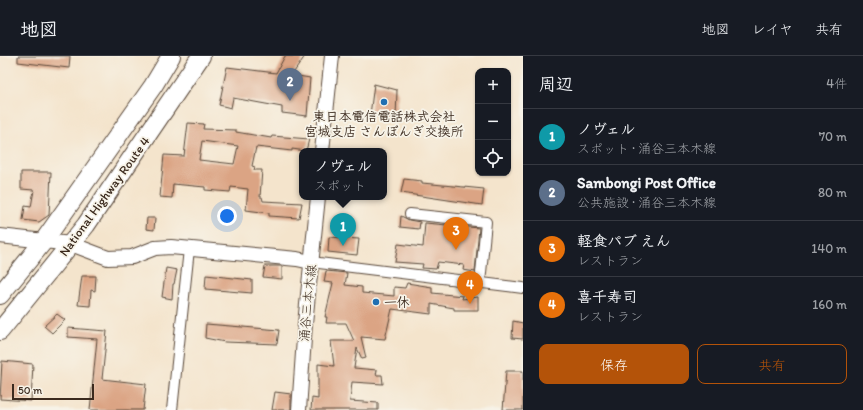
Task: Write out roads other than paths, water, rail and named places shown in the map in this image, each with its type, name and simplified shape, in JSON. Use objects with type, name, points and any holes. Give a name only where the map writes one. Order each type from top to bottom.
[{"type":"highway","name":"National Highway Route 4","points":[[0,295],[43,242],[153,86],[171,56]]},
{"type":"highway","name":"National Highway Route 4","points":[[0,331],[71,244],[130,162],[201,56]]},
{"type":"street","points":[[322,148],[332,56]]},
{"type":"street","name":"涌谷三本木線","points":[[299,410],[318,200]]},
{"type":"street","points":[[410,214],[486,222],[480,283]]},
{"type":"street","points":[[0,236],[71,244],[108,258],[121,259],[132,257],[156,248],[189,249],[297,259],[523,288]]},
{"type":"street","points":[[172,410],[189,249]]},
{"type":"place","name":"Sambongi Post Office","points":[[290,101]]},
{"type":"place","name":"東日本電信電話株式会社 宮城支店 さんぼんぎ交換所","points":[[384,102]]},
{"type":"place","name":"ノヴェル","points":[[343,246]]},
{"type":"place","name":"軽食パブ えん","points":[[456,250]]},
{"type":"place","name":"一休","points":[[376,302]]},
{"type":"place","name":"喜千寿司","points":[[470,304]]}]
